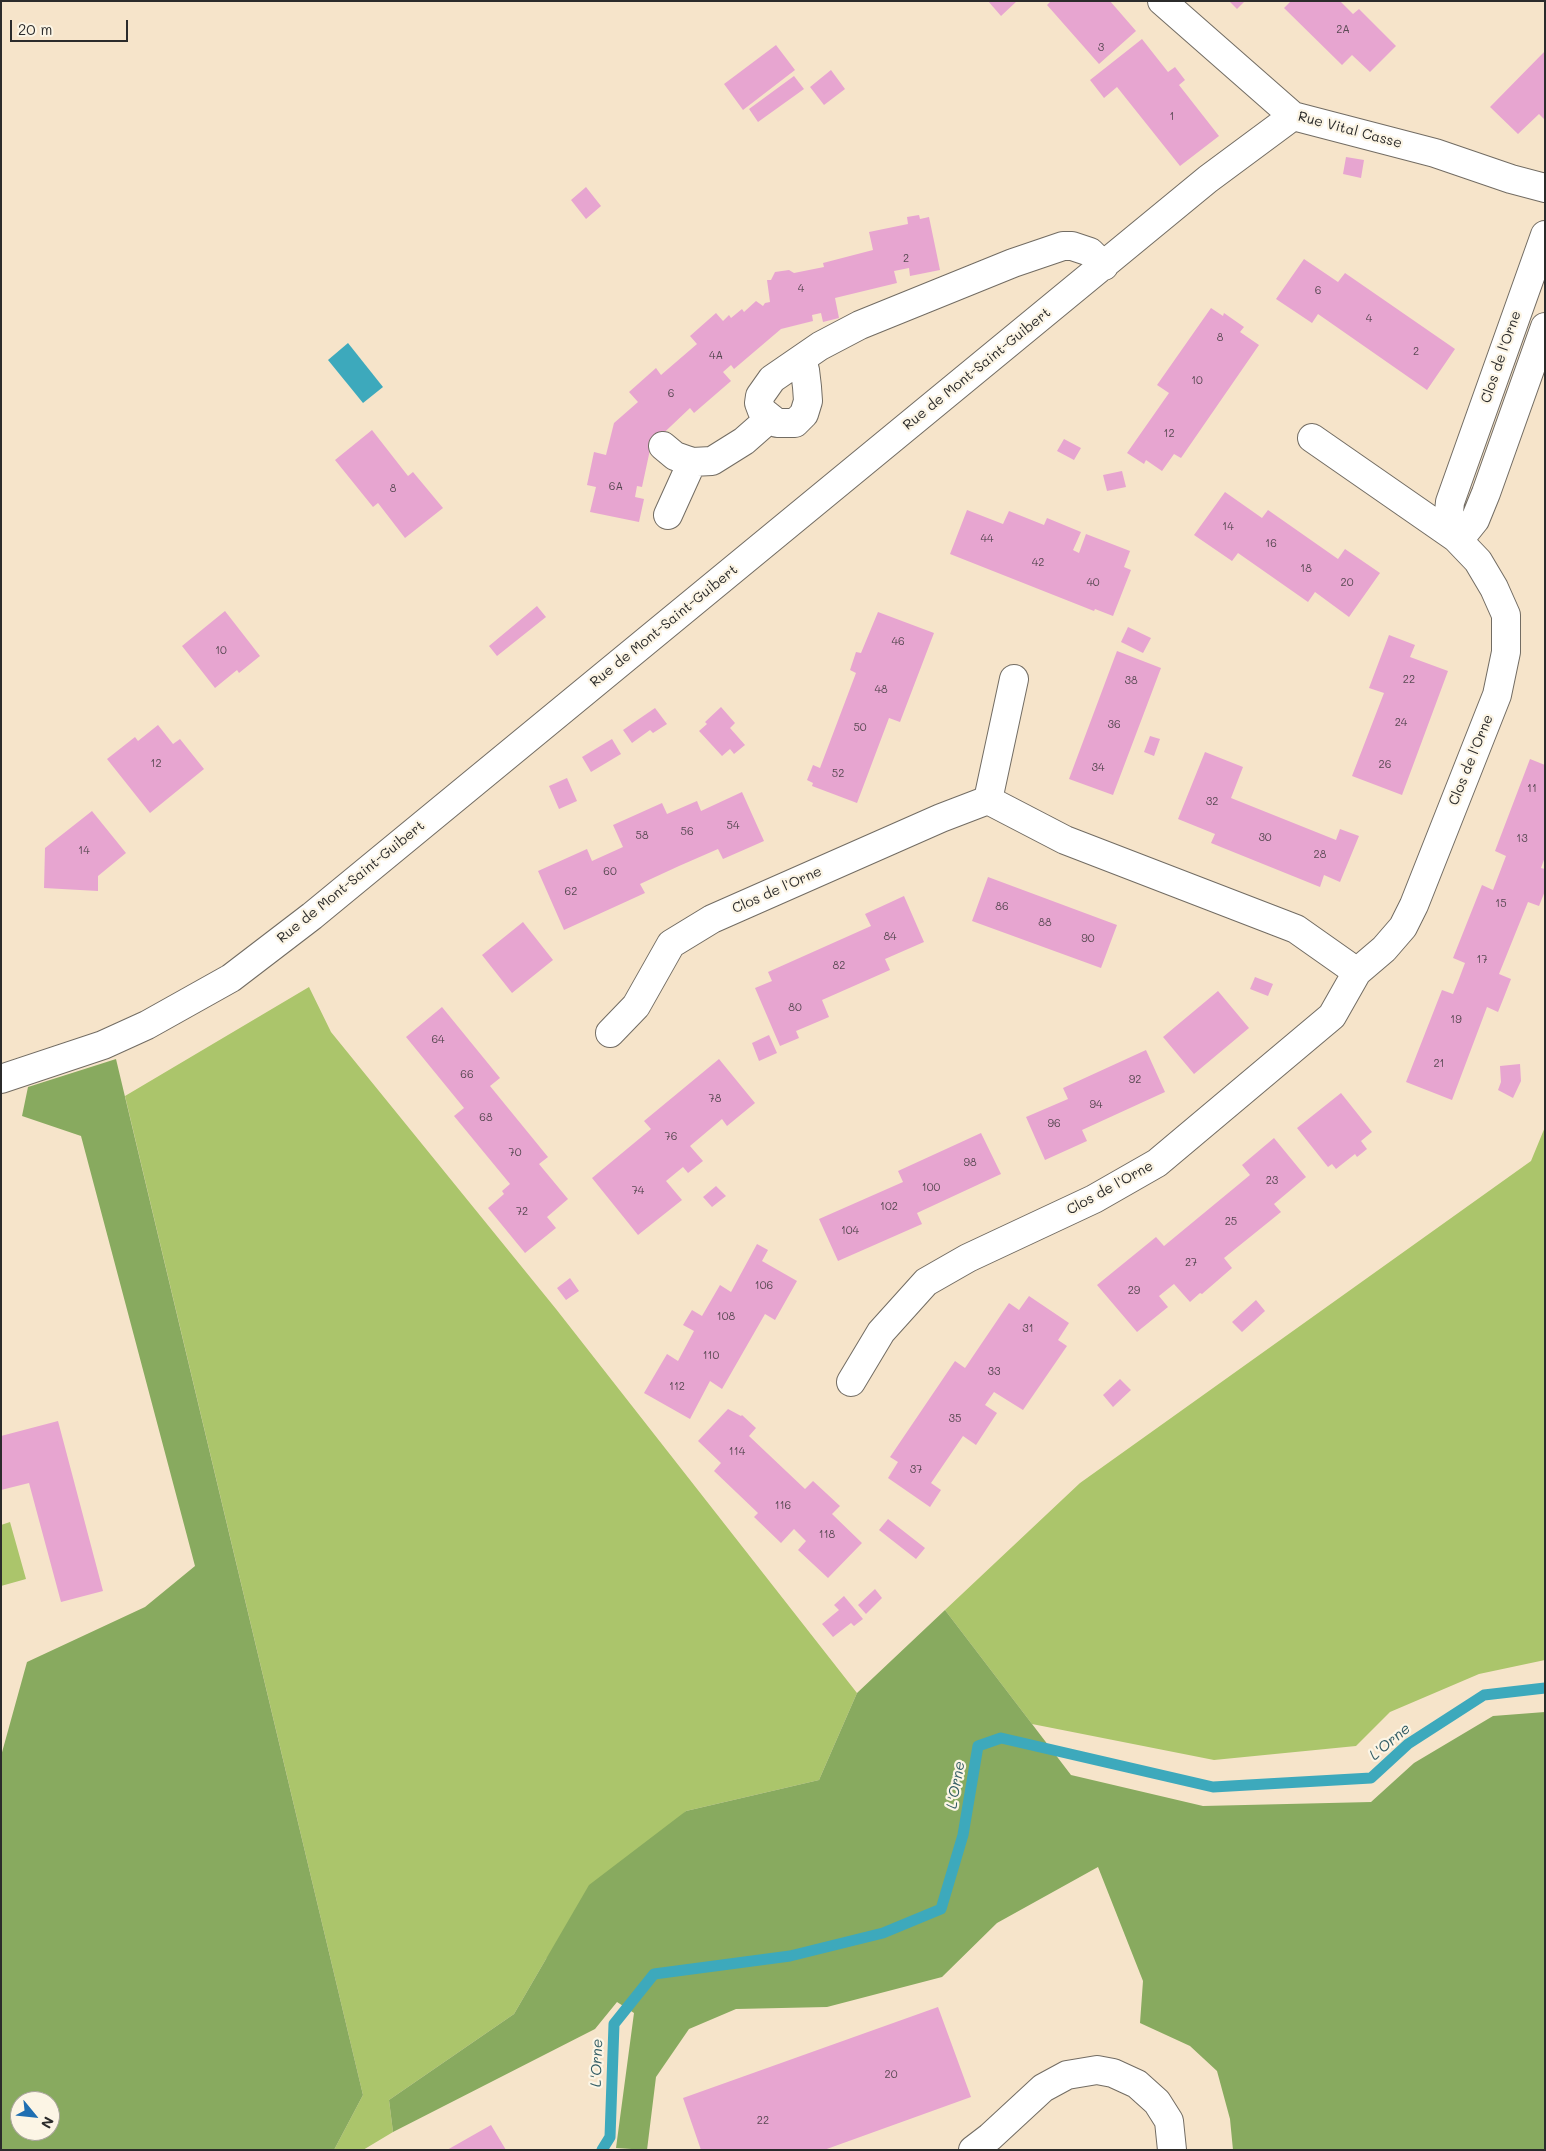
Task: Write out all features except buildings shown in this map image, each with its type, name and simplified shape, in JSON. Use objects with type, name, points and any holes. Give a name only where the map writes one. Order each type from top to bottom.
[{"type":"street","name":"Rue Vital Casse","points":[[1162,1],[1293,116],[1435,153],[1511,179],[1545,188]]},
{"type":"street","name":"Rue de Mont-Saint-Guibert","points":[[1,1079],[103,1045],[155,1021],[231,978],[312,916],[1208,179],[1293,116]]},
{"type":"street","name":"Clos de l'Orne","points":[[1456,538],[1451,524],[1450,502],[1545,235]]},
{"type":"street","points":[[797,362],[805,370],[808,401],[804,414],[795,423],[777,423],[762,411],[759,403],[760,396],[772,379],[820,346],[860,325],[1004,266],[1063,246],[1072,246],[1090,252],[1104,266]]},
{"type":"street","points":[[1456,538],[1467,530],[1479,511],[1545,327]]},
{"type":"street","points":[[663,446],[676,456],[692,462],[712,461],[744,440],[769,418]]},
{"type":"street","name":"Clos de l'Orne","points":[[851,1382],[880,1332],[926,1282],[968,1258],[1094,1199],[1156,1162],[1332,1016],[1358,972],[1384,949],[1403,927],[1414,905],[1497,695],[1506,652],[1506,615],[1494,588],[1478,561],[1456,538],[1312,438]]},
{"type":"street","points":[[668,515],[692,462]]},
{"type":"street","points":[[1014,679],[988,800],[1065,840],[1296,929],[1358,972]]},
{"type":"street","name":"Clos de l'Orne","points":[[610,1033],[636,1006],[671,944],[712,919],[941,818],[988,800]]},
{"type":"street","points":[[973,2150],[996,2132],[1043,2088],[1067,2075],[1097,2070],[1113,2073],[1137,2084],[1157,2102],[1169,2120],[1172,2150]]},
{"type":"green space","points":[[309,987],[331,1032],[556,1309],[857,1693],[819,1780],[686,1811],[546,1959],[514,2014],[389,2100],[393,2132],[363,2150],[334,2150],[363,2095],[125,1096]]},
{"type":"green space","points":[[116,1059],[363,2095],[334,2150],[1,2150],[1,1756],[27,1662],[145,1607],[195,1566],[81,1136],[22,1116],[28,1087]]},
{"type":"green space","points":[[1545,1127],[1545,1660],[1479,1674],[1390,1712],[1356,1746],[1214,1760],[1032,1724],[945,1610],[1080,1483],[1531,1161]]},
{"type":"green space","points":[[10,1522],[26,1579],[1,1586],[1,1525]]},
{"type":"green space","points":[[945,1610],[1071,1775],[1203,1806],[1371,1802],[1414,1763],[1493,1716],[1545,1712],[1545,2150],[1233,2150],[1230,2119],[1217,2071],[1190,2046],[1140,2023],[1143,1981],[1098,1867],[997,1923],[942,1977],[827,2007],[736,2009],[689,2029],[656,2077],[647,2150],[616,2148],[634,2013],[617,2002],[595,2029],[393,2132],[389,2100],[514,2014],[589,1885],[686,1811],[819,1780],[857,1693]]},
{"type":"water","points":[[348,343],[383,387],[363,403],[328,360]]},
{"type":"waterway","name":"L'Orne","points":[[602,2150],[610,2137],[614,2024],[654,1974],[790,1956],[883,1933],[941,1909],[963,1835],[978,1746],[1001,1738],[1213,1787],[1371,1778],[1408,1744],[1484,1695],[1545,1688]]}]
